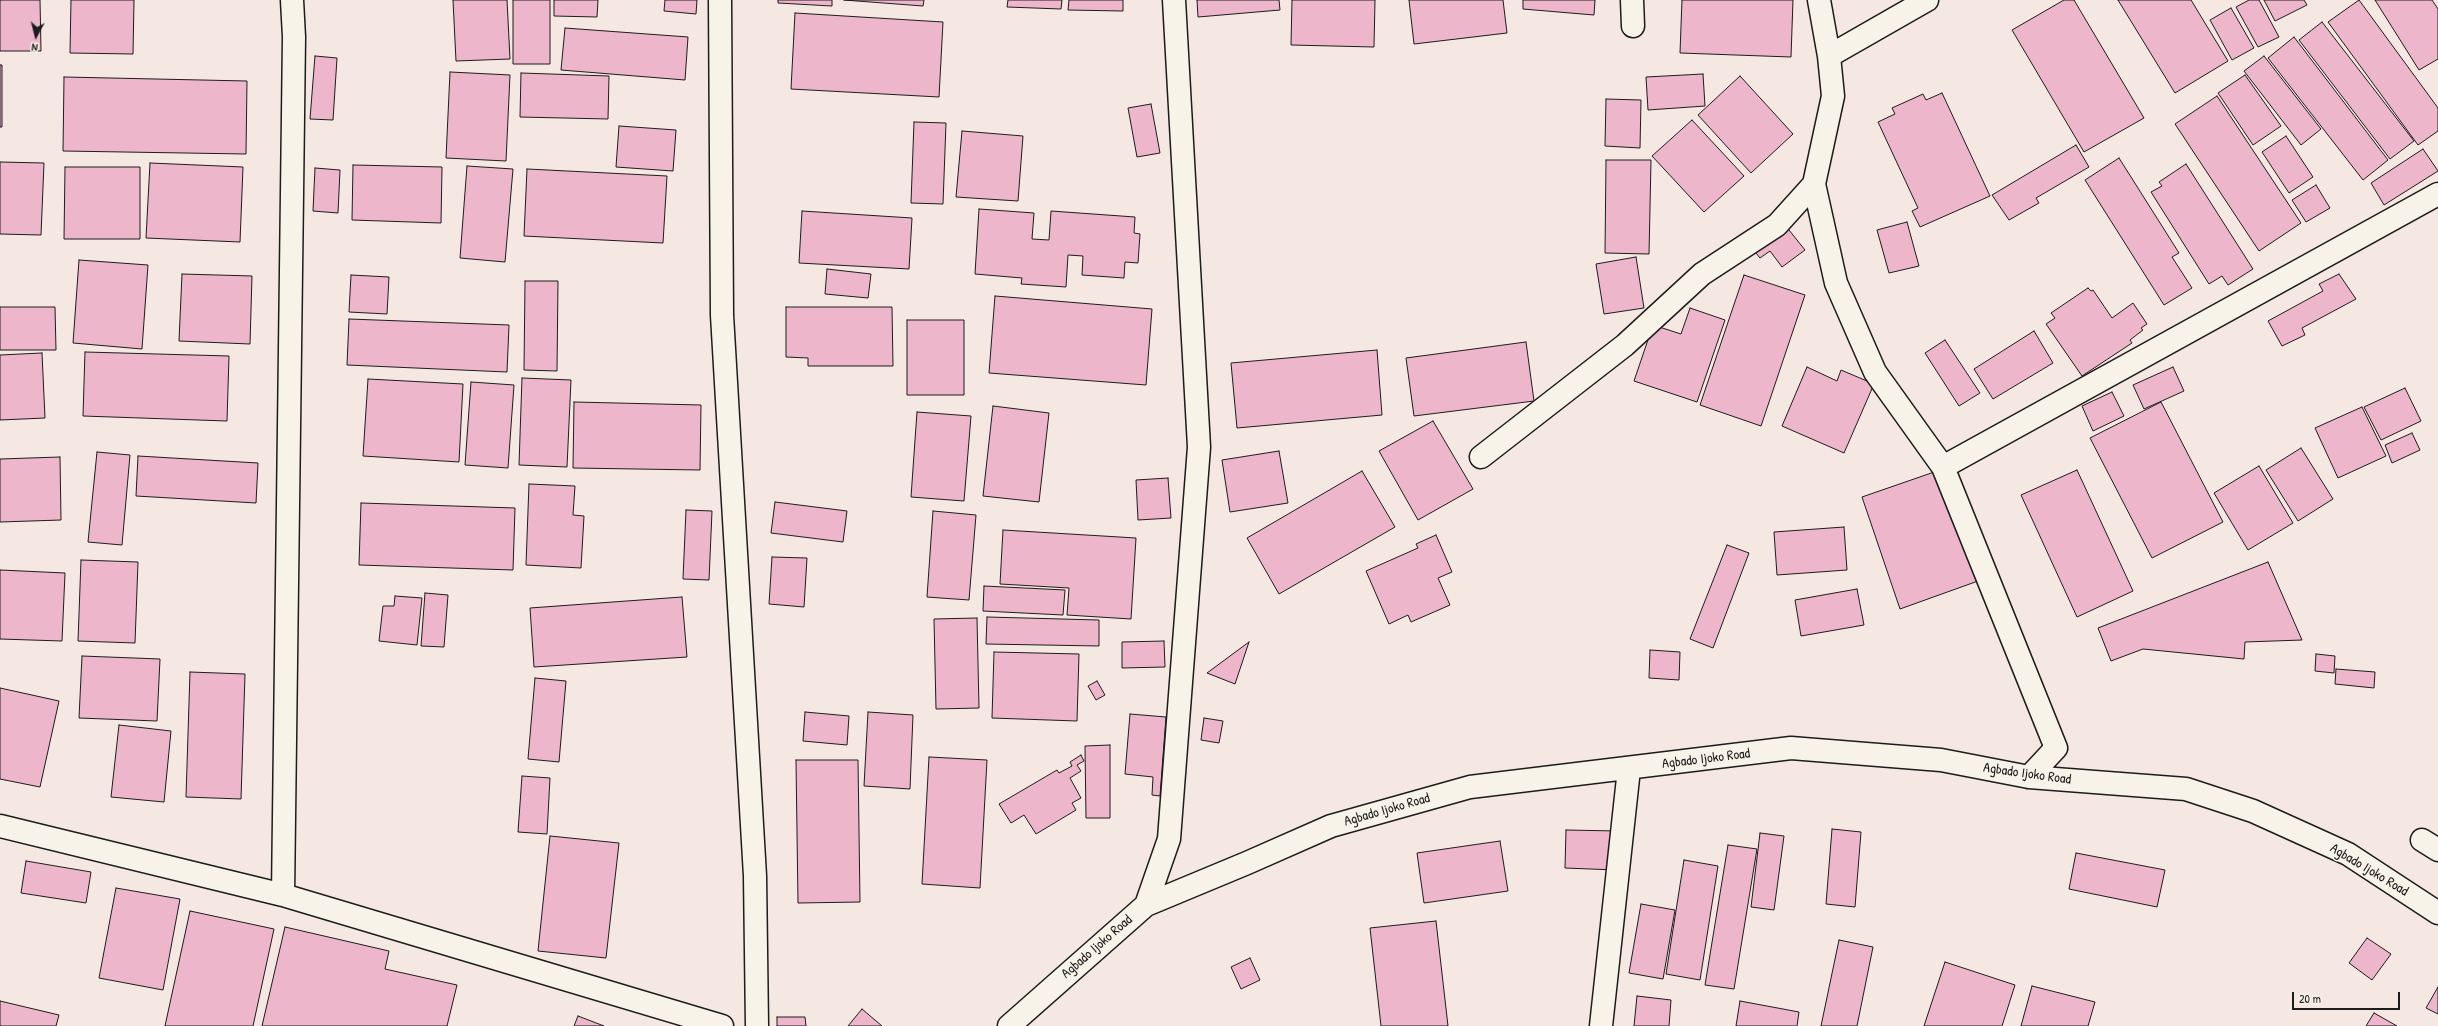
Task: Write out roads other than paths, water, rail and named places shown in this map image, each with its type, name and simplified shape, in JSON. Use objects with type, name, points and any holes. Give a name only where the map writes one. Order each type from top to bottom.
[{"type":"street","points":[[283,895],[294,36],[292,0]]},
{"type":"street","points":[[720,0],[722,315],[755,876],[757,1026]]},
{"type":"street","points":[[1146,905],[1169,839],[1199,447],[1174,0]]},
{"type":"street","points":[[1632,0],[1633,26]]},
{"type":"street","points":[[1819,0],[1829,56],[1833,96],[1814,184],[1836,283],[1872,365],[1943,467],[2056,748],[2029,777]]},
{"type":"street","points":[[1829,56],[1927,0]]},
{"type":"street","points":[[1481,457],[1625,345],[1702,274],[1777,225],[1814,184]]},
{"type":"street","points":[[1943,467],[2438,194]]},
{"type":"street","name":"Agbado Ijoko Road","points":[[1009,1026],[1146,905],[1331,826],[1470,787],[1629,769],[1791,748],[1941,760],[2029,777],[2186,789],[2253,811],[2348,854],[2438,913]]},
{"type":"street","points":[[1601,1026],[1629,769]]},
{"type":"street","points":[[0,826],[283,895],[722,1026]]}]
